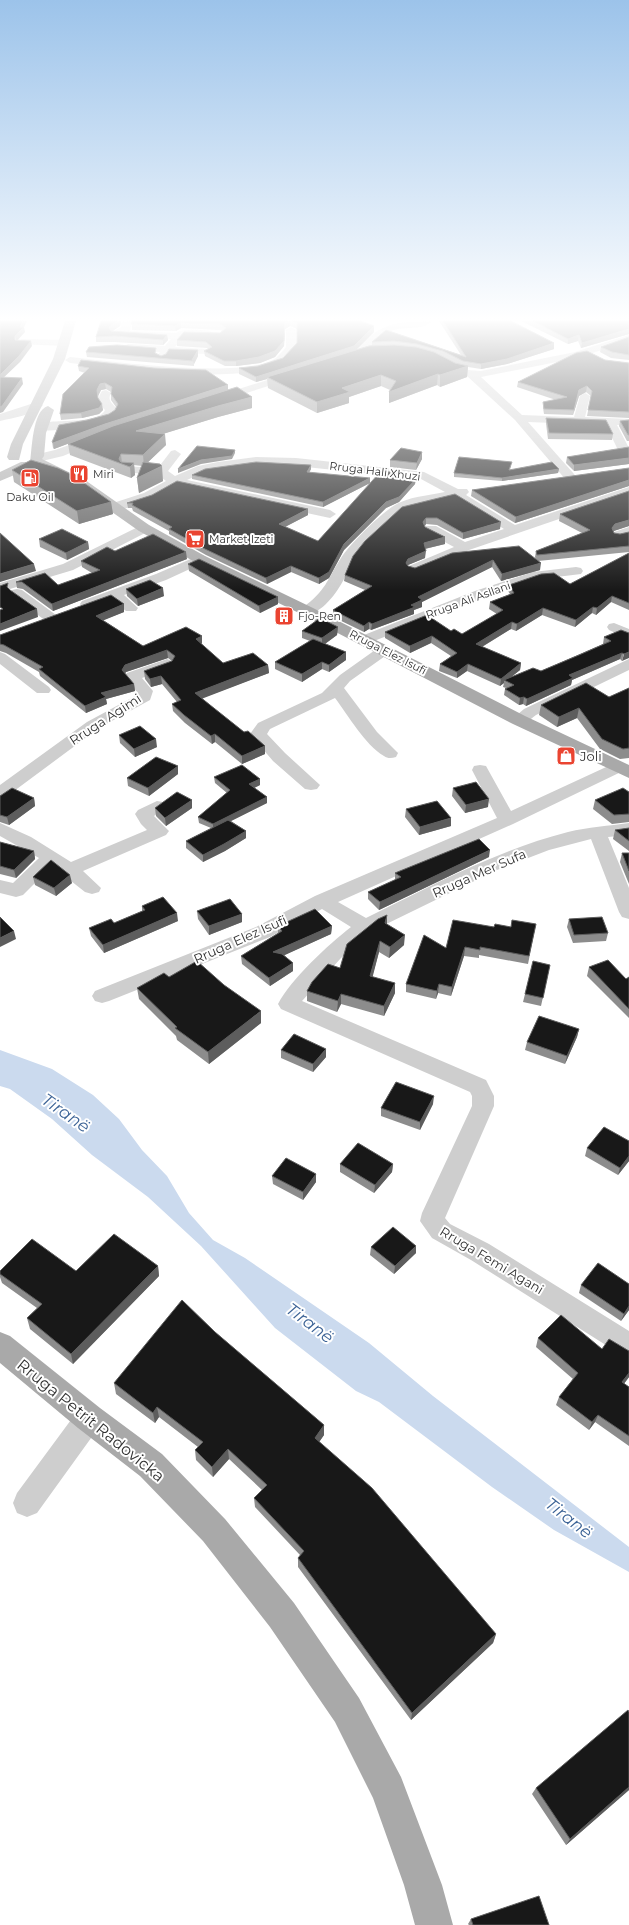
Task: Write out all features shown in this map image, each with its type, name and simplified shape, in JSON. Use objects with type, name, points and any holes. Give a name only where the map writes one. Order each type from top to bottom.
[{"type":"main road","points":[[8,461],[34,411]]},
{"type":"main road","points":[[0,477],[34,460],[36,443],[48,411]]},
{"type":"main road","name":"Rruga Elez Isufi","points":[[8,461],[14,464],[34,460],[80,483],[115,506],[144,528],[200,559],[307,611],[519,720],[624,769]]},
{"type":"main road","name":"Rruga Petrit Radovicka","points":[[0,1345],[89,1418],[151,1465],[214,1530],[282,1615],[347,1710],[388,1790],[423,1885],[434,1925]]},
{"type":"street","points":[[0,418],[24,411]]},
{"type":"street","points":[[41,427],[76,424],[107,417],[111,411]]},
{"type":"street","points":[[512,411],[576,476],[556,479]]},
{"type":"street","points":[[578,421],[581,411]]},
{"type":"street","points":[[11,415],[22,414],[31,417]]},
{"type":"street","points":[[519,418],[629,422]]},
{"type":"street","points":[[610,422],[623,448]]},
{"type":"street","points":[[34,460],[59,453],[105,435]]},
{"type":"street","points":[[161,472],[175,454]]},
{"type":"street","name":"Rruga Hali Xhuzi","points":[[115,506],[148,496],[195,472],[218,466],[256,461],[282,462],[420,475],[438,481],[471,504],[514,530]]},
{"type":"street","points":[[127,469],[161,472],[175,481],[330,514]]},
{"type":"street","points":[[307,611],[324,598],[331,589],[344,561],[350,554],[392,512],[417,501],[475,490]]},
{"type":"street","points":[[414,568],[464,547],[628,492]]},
{"type":"street","points":[[6,587],[68,566],[144,528]]},
{"type":"street","points":[[431,529],[464,547]]},
{"type":"street","points":[[36,623],[161,577],[200,559]]},
{"type":"street","name":"Rruga Ali Asllani","points":[[364,640],[480,594],[538,575],[576,571]]},
{"type":"street","points":[[6,587],[51,618]]},
{"type":"street","points":[[113,594],[131,608]]},
{"type":"street","points":[[614,627],[629,635]]},
{"type":"street","points":[[311,785],[279,757],[258,734],[264,726],[328,696],[345,678],[383,650]]},
{"type":"street","points":[[0,656],[43,690]]},
{"type":"street","name":"Rruga Agimi","points":[[0,793],[93,725],[144,697],[145,691],[132,676],[167,664]]},
{"type":"street","points":[[519,720],[530,712],[629,664]]},
{"type":"street","points":[[336,688],[371,735],[390,753]]},
{"type":"street","name":"Rruga Elez Isufi","points":[[102,996],[263,932],[322,901],[624,769]]},
{"type":"street","points":[[480,770],[507,820]]},
{"type":"street","points":[[70,868],[160,831],[147,820],[144,814],[157,806]]},
{"type":"street","points":[[0,829],[70,868],[92,888]]},
{"type":"street","name":"Rruga Mer Sufa","points":[[288,1004],[309,978],[350,937],[365,926],[487,867],[526,852],[571,838],[629,829]]},
{"type":"street","points":[[598,834],[629,912]]},
{"type":"street","points":[[0,886],[16,892],[52,857]]},
{"type":"street","points":[[322,901],[365,926]]},
{"type":"street","name":"Rruga Femi Agani","points":[[288,1004],[478,1086],[483,1096],[483,1106],[434,1213],[432,1222],[441,1231],[480,1252],[629,1345]]},
{"type":"street","points":[[27,1503],[89,1418]]},
{"type":"water","name":"Tiranë","points":[[0,1050],[52,1069],[93,1095],[119,1119],[142,1150],[167,1176],[189,1213],[213,1240],[245,1258],[369,1343],[433,1396],[629,1547],[629,1572],[554,1530],[492,1487],[379,1402],[356,1391],[275,1328],[201,1246],[148,1197],[92,1155],[52,1119],[10,1089],[0,1086]]},
{"type":"building","points":[[60,411],[89,411],[81,413],[60,414]]},
{"type":"building","points":[[114,411],[147,411],[53,443],[52,442],[59,425],[109,414]]},
{"type":"building","points":[[161,411],[202,411],[136,431],[165,434],[143,455],[121,454],[119,459],[121,462],[134,463],[130,467],[68,444],[113,426]]},
{"type":"building","points":[[605,411],[629,411],[629,412]]},
{"type":"building","points":[[546,418],[606,420],[613,434],[549,433]]},
{"type":"building","points":[[629,420],[629,435],[628,435],[620,421]]},
{"type":"building","points":[[197,446],[235,450],[232,456],[201,460],[178,469]]},
{"type":"building","points":[[629,447],[629,458],[574,465],[567,457]]},
{"type":"building","points":[[401,448],[422,452],[417,463],[390,460]]},
{"type":"building","points":[[459,457],[512,462],[509,470],[552,462],[559,469],[502,478],[454,473]]},
{"type":"building","points":[[31,460],[58,468],[73,475],[111,502],[77,511],[12,470]]},
{"type":"building","points":[[143,462],[160,464],[162,466],[137,478]]},
{"type":"building","points":[[256,462],[311,465],[307,472],[370,478],[323,502],[192,475],[205,469]]},
{"type":"building","points":[[629,468],[629,480],[516,517],[472,490]]},
{"type":"building","points":[[381,471],[416,474],[416,479],[399,497],[386,502],[344,544],[329,572],[319,578],[291,566],[266,578],[205,549],[169,529],[172,527],[132,505],[133,503],[127,503],[152,495],[177,481],[308,509],[279,524],[318,541]]},
{"type":"building","points":[[629,491],[629,520],[615,524],[612,528],[614,533],[620,534],[629,532],[629,546],[537,555],[536,551],[590,530],[560,514]]},
{"type":"building","points":[[455,494],[501,522],[463,533],[437,518],[426,518],[423,522],[425,527],[445,537],[424,543],[426,551],[408,559],[406,563],[408,566],[415,568],[452,553],[519,546],[541,563],[502,574],[493,560],[418,597],[422,600],[411,605],[415,607],[372,624],[369,622],[364,626],[333,610],[372,586],[345,575],[353,556],[365,541],[402,507]]},
{"type":"building","points":[[62,529],[88,542],[66,553],[39,539]]},
{"type":"building","points":[[0,533],[34,564],[0,574]]},
{"type":"building","points":[[153,534],[186,552],[52,604],[22,582],[16,582],[45,573],[58,585],[100,570],[81,561],[107,547],[115,551]]},
{"type":"building","points":[[629,553],[629,603],[612,596],[597,608],[593,607],[576,620],[543,608],[517,624],[512,622],[476,644],[521,663],[501,679],[468,664],[457,672],[440,664],[457,653],[432,636],[410,646],[385,632],[427,615],[451,631],[454,629],[462,634],[503,610],[490,602],[514,593],[509,585],[541,574],[554,573],[570,584]]},
{"type":"building","points":[[199,559],[278,597],[259,606],[188,564]]},
{"type":"building","points":[[150,580],[163,588],[137,599],[126,589]]},
{"type":"building","points":[[8,583],[7,587],[10,590],[37,609],[0,624],[0,610],[3,609],[0,607],[0,586]]},
{"type":"building","points":[[111,595],[124,604],[96,616],[143,646],[186,627],[202,636],[196,639],[223,663],[253,653],[268,665],[195,693],[244,732],[248,731],[265,746],[242,756],[215,734],[211,736],[172,704],[181,700],[161,676],[150,679],[144,671],[172,661],[175,656],[167,650],[125,665],[122,670],[134,684],[101,693],[106,697],[85,706],[39,669],[43,667],[0,644],[0,635]]},
{"type":"building","points":[[320,618],[338,627],[322,638],[302,631]]},
{"type":"building","points":[[621,630],[629,633],[629,652],[624,654],[622,653],[569,675],[573,678],[527,699],[524,697],[520,698],[505,689],[514,685],[504,680],[533,668],[541,671],[579,655],[611,641],[604,637]]},
{"type":"building","points":[[313,639],[346,652],[329,665],[322,662],[302,674],[275,662]]},
{"type":"building","points":[[586,683],[609,697],[629,688],[629,748],[623,749],[602,739],[579,708],[559,717],[541,705]]},
{"type":"building","points":[[140,726],[156,739],[134,749],[119,735]]},
{"type":"building","points":[[156,757],[178,766],[148,788],[127,778]]},
{"type":"building","points":[[242,765],[260,779],[249,784],[267,797],[213,824],[198,817],[230,790],[214,777]]},
{"type":"building","points":[[476,782],[489,799],[466,805],[453,788]]},
{"type":"building","points":[[12,788],[34,798],[7,817],[0,815],[0,796]]},
{"type":"building","points":[[623,788],[629,792],[629,814],[614,815],[595,800]]},
{"type":"building","points":[[177,792],[192,800],[165,818],[155,808]]},
{"type":"building","points":[[437,801],[451,818],[420,827],[406,809]]},
{"type":"building","points":[[228,820],[246,831],[203,855],[186,841]]},
{"type":"building","points":[[629,828],[629,841],[615,830]]},
{"type":"building","points":[[479,839],[490,850],[380,902],[368,892],[401,877],[395,873]]},
{"type":"building","points":[[0,842],[34,851],[14,870],[0,866]]},
{"type":"building","points":[[622,853],[629,853],[629,871]]},
{"type":"building","points":[[51,860],[70,875],[54,888],[33,877]]},
{"type":"building","points":[[163,897],[177,913],[103,945],[89,928],[111,919],[114,923],[145,910],[142,906]]},
{"type":"building","points":[[230,899],[242,914],[209,926],[197,911]]},
{"type":"building","points":[[315,909],[332,926],[273,952],[282,954],[293,963],[269,978],[241,956],[282,931],[278,926]]},
{"type":"building","points":[[387,915],[385,923],[405,935],[390,947],[380,941],[370,976],[395,983],[384,1006],[341,994],[338,1001],[307,991],[312,982],[328,964],[340,968],[347,944],[378,919]]},
{"type":"building","points":[[0,917],[14,931],[0,938]]},
{"type":"building","points":[[602,917],[608,933],[574,935],[569,919]]},
{"type":"building","points":[[453,920],[494,927],[495,924],[511,927],[512,920],[536,924],[529,956],[480,947],[480,950],[465,947],[452,987],[439,984],[437,991],[406,984],[424,935],[446,948]]},
{"type":"building","points":[[608,960],[626,979],[629,977],[629,1009],[589,967]]},
{"type":"building","points":[[197,961],[224,985],[261,1011],[208,1052],[175,1028],[177,1027],[137,988],[164,973],[169,977]]},
{"type":"building","points":[[533,961],[550,965],[543,998],[525,994]]},
{"type":"building","points":[[539,1016],[579,1029],[567,1056],[527,1042]]},
{"type":"building","points":[[294,1034],[326,1049],[313,1064],[281,1050]]},
{"type":"building","points":[[396,1082],[434,1096],[420,1122],[381,1108]]},
{"type":"building","points":[[604,1127],[629,1141],[629,1156],[620,1168],[587,1148]]},
{"type":"building","points":[[358,1143],[393,1164],[375,1185],[340,1164]]},
{"type":"building","points":[[286,1158],[316,1174],[303,1192],[272,1176]]},
{"type":"building","points":[[393,1227],[416,1246],[395,1266],[371,1247]]},
{"type":"building","points":[[114,1234],[158,1266],[71,1354],[27,1318],[42,1304],[0,1274],[0,1271],[32,1239],[76,1271]]},
{"type":"building","points":[[598,1263],[629,1284],[629,1306],[624,1314],[581,1285]]},
{"type":"building","points":[[182,1300],[215,1332],[324,1425],[315,1438],[372,1488],[496,1634],[412,1713],[298,1558],[304,1551],[254,1498],[267,1485],[228,1449],[212,1467],[195,1450],[203,1442],[157,1407],[153,1413],[114,1383]]},
{"type":"building","points":[[561,1315],[602,1349],[609,1339],[629,1351],[629,1373],[622,1382],[629,1387],[629,1436],[598,1415],[592,1422],[559,1397],[578,1373],[538,1338]]},
{"type":"building","points":[[628,1710],[629,1787],[570,1839],[536,1788]]},
{"type":"building","points":[[539,1896],[549,1925],[473,1925],[471,1919]]},
{"type":"place","name":"Miri","points":[[79,474]]},
{"type":"place","name":"Daku Oil","points":[[30,478]]},
{"type":"place","name":"Market Izeti","points":[[195,539]]},
{"type":"place","name":"Fjo-Ren","points":[[284,616]]},
{"type":"place","name":"Joli","points":[[566,756]]}]
